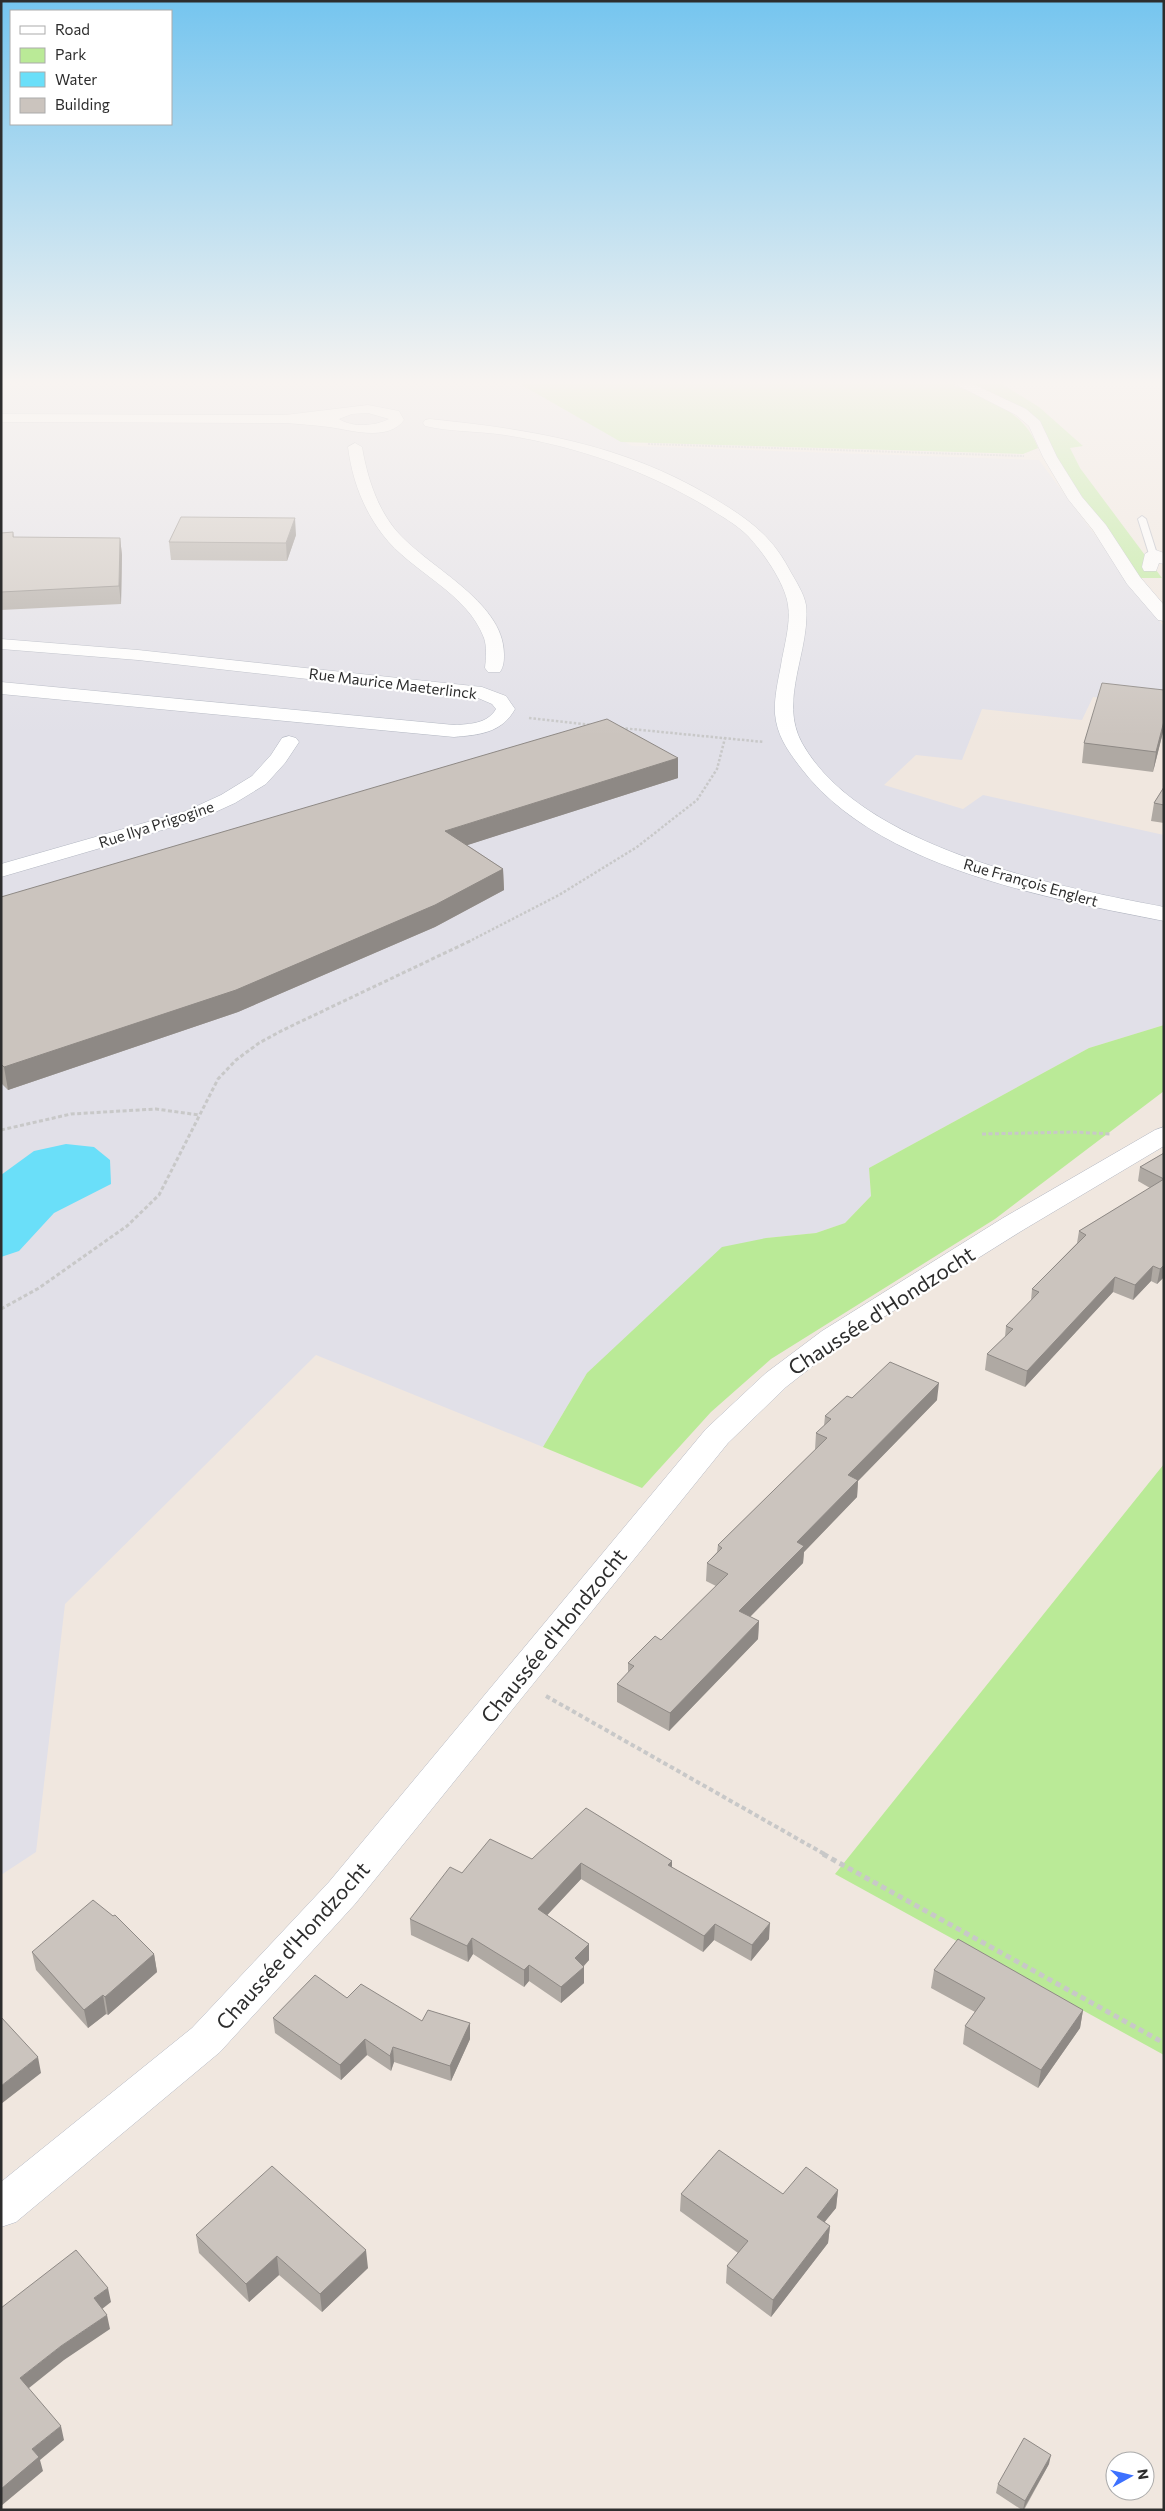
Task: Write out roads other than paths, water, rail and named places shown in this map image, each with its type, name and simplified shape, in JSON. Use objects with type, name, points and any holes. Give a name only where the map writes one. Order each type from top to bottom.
[{"type":"street","points":[[369,501],[374,512],[403,548],[478,613],[493,637],[496,656],[494,668],[499,677],[501,708]]},
{"type":"street","name":"Rue François Englert","points":[[709,501],[746,525],[778,560],[797,604],[785,711],[786,730],[793,745],[816,776],[834,793],[864,815],[921,846],[956,861],[1010,880],[1065,894],[1164,914]]},
{"type":"street","points":[[1078,501],[1100,528],[1133,580],[1164,616]]},
{"type":"street","name":"Rue Maurice Maeterlinck","points":[[1,644],[138,655],[482,693],[501,708],[489,726],[454,731],[1,688]]},
{"type":"street","points":[[436,688],[473,678],[494,668]]},
{"type":"street","points":[[258,712],[289,742],[351,722]]},
{"type":"street","name":"Rue Ilya Prigogine","points":[[1,871],[193,815],[228,799],[259,780],[278,759],[289,742]]},
{"type":"street","name":"Chaussée d'Hondzocht","points":[[1,2208],[206,2040],[342,1893],[717,1436],[776,1380],[832,1337],[1013,1224],[1162,1136]]},
{"type":"lane","points":[[1142,519],[1156,560]]},
{"type":"water","points":[[66,1144],[94,1147],[110,1160],[111,1184],[54,1213],[19,1251],[1,1257],[1,1175],[34,1151]]}]
